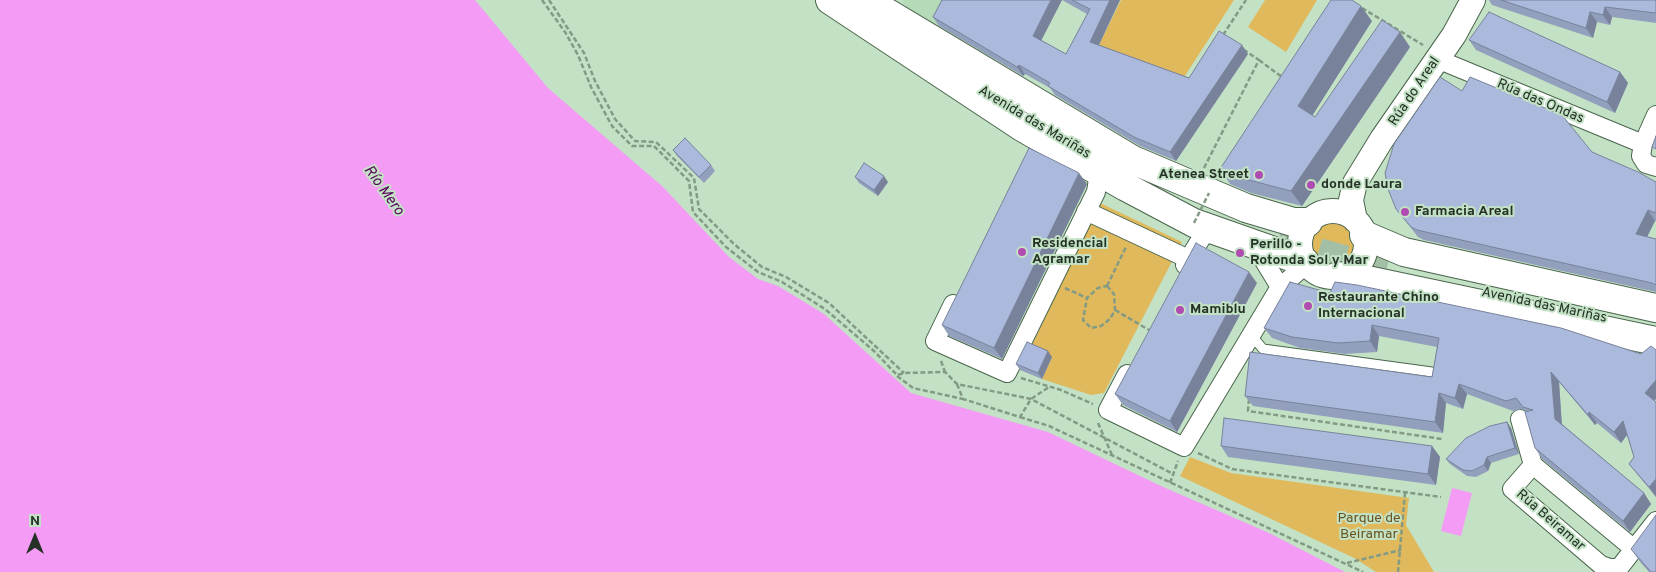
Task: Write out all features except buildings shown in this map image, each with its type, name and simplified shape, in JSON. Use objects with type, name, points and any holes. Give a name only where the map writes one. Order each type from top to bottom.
[{"type":"highway","points":[[830,0],[1014,123],[1035,145],[1306,263]]},
{"type":"highway","name":"Avenida das Mariñas","points":[[837,0],[1004,106],[1119,173],[1230,229]]},
{"type":"highway","name":"Avenida das Mariñas","points":[[858,0],[1099,150],[1162,183],[1230,229]]},
{"type":"highway","points":[[880,4],[1121,154],[1202,190],[1265,215],[1293,222],[1316,217]]},
{"type":"highway","points":[[1360,228],[1404,252],[1656,308]]},
{"type":"highway","name":"Avenida das Mariñas","points":[[1656,318],[1433,275],[1656,330]]},
{"type":"highway","points":[[1338,276],[1367,280],[1656,341]]},
{"type":"street","name":"Rúa do Areal","points":[[1316,217],[1337,203],[1355,183],[1382,139],[1454,35],[1471,1]]},
{"type":"street","name":"Rúa das Ondas","points":[[1437,58],[1643,144]]},
{"type":"street","points":[[1656,115],[1643,144],[1641,156],[1646,164],[1656,168]]},
{"type":"street","points":[[961,289],[935,341],[1007,373],[1099,184],[1099,172]]},
{"type":"street","name":"Rúa do Areal","points":[[1355,183],[1351,200],[1360,228]]},
{"type":"street","points":[[1086,211],[1180,254],[1188,260]]},
{"type":"street","points":[[1341,212],[1360,228],[1365,249],[1360,262],[1351,271],[1338,276],[1320,274],[1306,263],[1300,243],[1302,232],[1316,217],[1341,212]]},
{"type":"street","points":[[1178,278],[1202,237],[1230,229],[1280,287]]},
{"type":"street","points":[[1133,362],[1099,414],[1184,447],[1280,287],[1306,263]]},
{"type":"street","points":[[1520,419],[1533,465],[1634,549]]},
{"type":"street","name":"Rúa Beiramar","points":[[1533,465],[1512,489],[1601,564],[1619,568],[1656,522]]},
{"type":"lane","points":[[1251,335],[1263,349],[1432,372]]},
{"type":"path","points":[[542,0],[565,32],[578,55],[591,87],[612,126],[632,146],[654,146],[689,181],[693,212],[726,246],[758,272],[782,282],[826,310],[874,351],[897,376],[913,388],[963,399],[1049,426],[1363,572]]},
{"type":"path","points":[[549,0],[571,30],[584,53],[595,81],[615,119],[635,141],[656,142],[694,178],[699,209],[734,244],[762,267],[786,277],[829,304],[905,373]]},
{"type":"path","points":[[1230,40],[1223,35],[1246,0]]},
{"type":"path","points":[[1356,5],[1416,40],[1437,58]]},
{"type":"path","points":[[1238,45],[1285,80]]},
{"type":"path","points":[[1230,229],[1202,190],[1259,60]]},
{"type":"path","points":[[1107,286],[1134,233]]},
{"type":"path","points":[[1052,281],[1086,298]]},
{"type":"path","points":[[1107,286],[1114,294],[1115,310],[1110,319],[1101,326],[1090,328],[1083,320],[1086,298],[1098,288],[1107,286]]},
{"type":"path","points":[[1115,310],[1149,330]]},
{"type":"path","points":[[897,376],[905,373],[945,372],[957,384],[963,399]]},
{"type":"path","points":[[1007,373],[1091,403],[1099,414],[1102,436],[1112,456]]},
{"type":"path","points":[[957,384],[1031,399],[1174,474],[1170,483]]},
{"type":"path","points":[[1020,418],[1031,399],[1049,387]]},
{"type":"path","points":[[1249,393],[1248,411],[1442,439]]},
{"type":"path","points":[[1091,403],[1099,414]]},
{"type":"path","points":[[1184,447],[1232,469],[1441,497]]},
{"type":"path","points":[[1398,572],[1406,493]]},
{"type":"path","points":[[1347,563],[1400,550]]},
{"type":"shaded area","points":[[903,0],[1025,0],[993,62],[912,12],[902,2]]},
{"type":"green space","points":[[1121,0],[1234,0],[1181,82],[1096,51]]},
{"type":"green space","points":[[1265,0],[1317,0],[1286,52],[1248,27]]},
{"type":"green space","points":[[1100,203],[1182,242],[1104,393],[1091,395],[1042,379],[1052,357],[1031,347]]},
{"type":"green space","points":[[1332,218],[1342,220],[1350,226],[1356,234],[1358,244],[1356,254],[1350,262],[1342,268],[1332,270],[1322,268],[1314,262],[1308,254],[1306,244],[1308,234],[1314,226],[1322,220]]},
{"type":"green space","name":"Parque de Beiramar","points":[[1190,457],[1231,473],[1409,498],[1406,525],[1434,572],[1376,572],[1354,558],[1180,476]]},
{"type":"water","name":"Río Mero","points":[[0,0],[475,0],[548,88],[662,186],[729,257],[758,279],[778,286],[824,314],[911,393],[1048,432],[1161,486],[1269,533],[1345,572],[0,572]]},
{"type":"water","points":[[1452,488],[1472,493],[1461,536],[1441,531]]},
{"type":"tunnel","points":[[1278,241],[1398,274]]},
{"type":"place","name":"Atenea Street","points":[[1259,175]]},
{"type":"place","name":"donde Laura","points":[[1311,185]]},
{"type":"place","name":"Farmacia Areal","points":[[1405,212]]},
{"type":"place","name":"Residencial Agramar","points":[[1022,252]]},
{"type":"place","name":"Perillo - Rotonda Sol y Mar","points":[[1240,253]]},
{"type":"place","name":"Restaurante Chino Internacional","points":[[1308,306]]},
{"type":"place","name":"Mamiblu","points":[[1180,310]]}]
